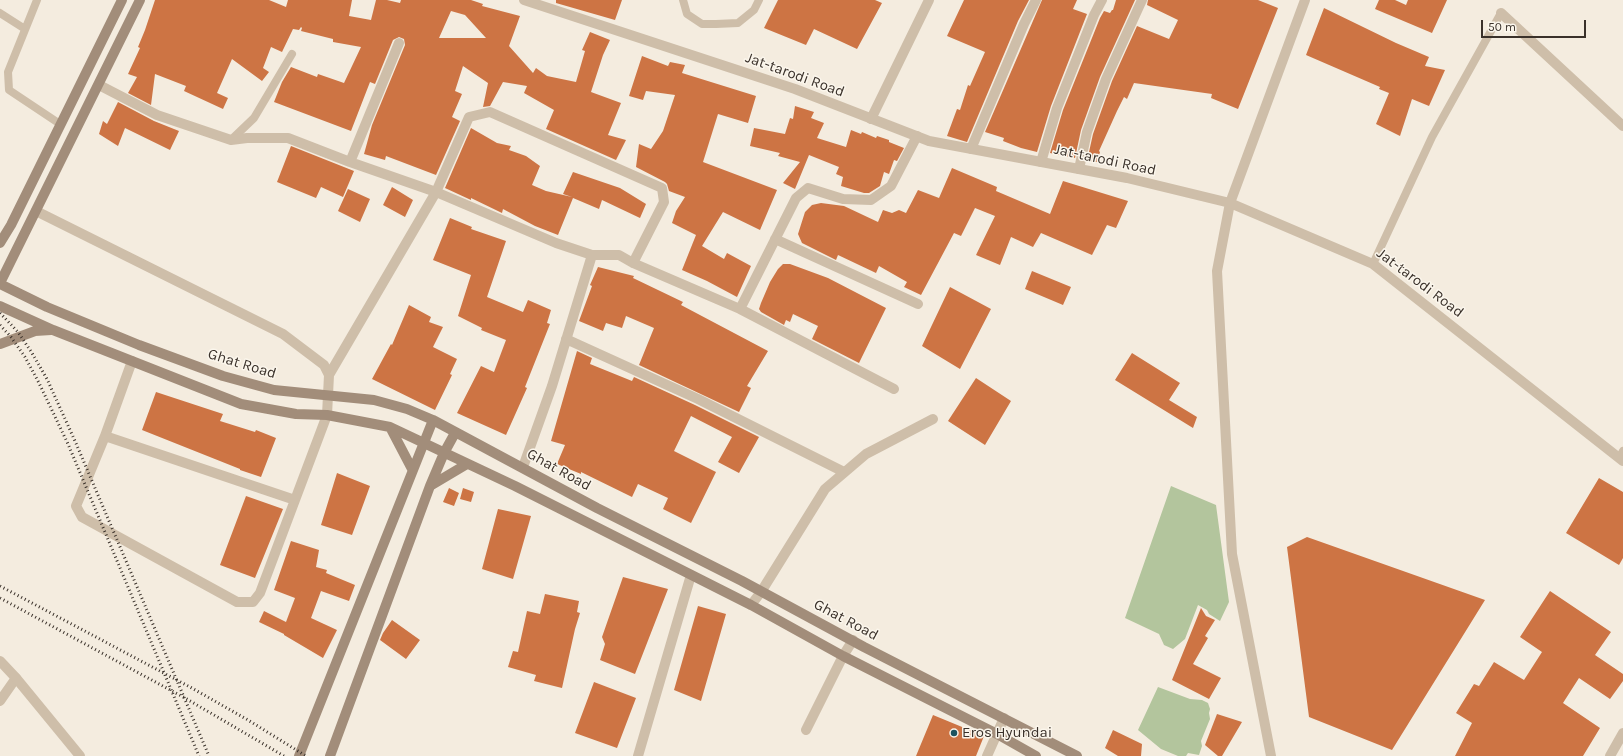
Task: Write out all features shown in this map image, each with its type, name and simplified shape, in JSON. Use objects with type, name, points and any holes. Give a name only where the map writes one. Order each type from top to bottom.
[{"type":"main road","points":[[0,243],[14,218],[122,0]]},
{"type":"main road","points":[[0,284],[140,0]]},
{"type":"main road","points":[[60,124],[75,132]]},
{"type":"main road","name":"Ghat Road","points":[[0,284],[47,307],[139,345],[223,376],[274,390],[374,400],[407,409],[433,420],[597,508],[1076,756]]},
{"type":"main road","points":[[0,306],[54,330],[241,404],[296,414],[327,415],[390,427],[515,486],[751,605],[843,656],[997,734],[1036,756]]},
{"type":"main road","points":[[0,344],[35,331],[54,330]]},
{"type":"main road","points":[[299,756],[412,469],[433,420]]},
{"type":"main road","points":[[390,427],[412,469]]},
{"type":"main road","points":[[330,756],[430,486],[444,453],[455,433]]},
{"type":"main road","points":[[430,486],[467,464]]},
{"type":"street","name":"Jat-tarodi Road","points":[[524,0],[794,89],[929,141],[1127,178],[1230,203],[1373,264],[1622,457]]},
{"type":"street","points":[[871,119],[929,0]]},
{"type":"street","points":[[971,149],[1024,24],[1036,0]]},
{"type":"street","points":[[1041,162],[1057,108],[1094,15],[1102,0]]},
{"type":"street","points":[[1079,169],[1087,132],[1106,79],[1142,0]]},
{"type":"street","points":[[1271,756],[1232,554],[1217,271],[1230,203],[1305,0]]},
{"type":"street","points":[[1501,13],[1623,126]]},
{"type":"street","points":[[350,162],[399,43]]},
{"type":"street","points":[[99,85],[157,115],[231,140],[247,138],[288,138],[350,162],[436,192],[556,243],[592,255],[619,255],[633,263],[740,309],[894,390]]},
{"type":"street","points":[[132,361],[105,436],[76,506],[82,517],[238,602],[253,602],[260,593],[327,415],[329,375],[436,192],[470,117],[490,112],[662,188],[664,202],[633,263]]},
{"type":"street","points":[[740,309],[796,198],[808,188],[843,200],[871,200],[891,186],[917,136]]},
{"type":"street","points":[[36,211],[283,334],[324,365],[329,375]]},
{"type":"street","points":[[775,239],[918,304]]},
{"type":"street","points":[[523,468],[592,255]]},
{"type":"street","points":[[566,339],[698,399],[844,472]]},
{"type":"street","points":[[751,605],[761,592],[825,489],[866,454],[933,419]]},
{"type":"street","points":[[105,436],[295,500]]},
{"type":"street","points":[[638,756],[691,575]]},
{"type":"street","points":[[806,730],[843,656],[853,640]]},
{"type":"street","points":[[0,662],[16,678],[80,756]]},
{"type":"street","points":[[0,701],[16,678]]},
{"type":"street","points":[[987,756],[1004,718]]},
{"type":"street","points":[[1610,756],[1623,733]]},
{"type":"lane","points":[[38,0],[8,72],[9,90],[60,124]]},
{"type":"lane","points":[[684,0],[687,14],[702,24],[716,24],[738,23],[754,10],[758,0]]},
{"type":"lane","points":[[0,13],[25,29]]},
{"type":"lane","points":[[1373,264],[1432,137],[1501,13]]},
{"type":"lane","points":[[231,140],[254,118],[292,54]]},
{"type":"green space","points":[[1171,486],[1216,505],[1229,602],[1220,621],[1209,614],[1207,610],[1198,605],[1185,639],[1173,649],[1164,645],[1159,634],[1125,618]]},
{"type":"green space","points":[[1158,687],[1190,699],[1202,700],[1208,703],[1210,709],[1210,719],[1201,741],[1202,746],[1199,755],[1188,753],[1186,756],[1178,756],[1161,749],[1138,730]]},
{"type":"building","points":[[155,0],[269,0],[286,7],[288,0],[352,0],[349,16],[371,20],[376,0],[387,0],[400,3],[401,0],[471,0],[483,4],[482,6],[520,16],[509,46],[533,73],[536,68],[547,76],[576,82],[585,51],[582,50],[590,32],[610,40],[603,55],[591,92],[621,103],[608,135],[626,140],[616,160],[546,129],[554,110],[524,93],[527,86],[503,82],[490,106],[483,107],[488,83],[463,66],[455,91],[462,94],[452,117],[460,121],[436,175],[386,156],[385,160],[364,154],[372,125],[405,45],[404,39],[399,37],[393,40],[375,84],[370,82],[351,131],[274,102],[282,82],[291,67],[317,77],[318,74],[344,83],[361,47],[333,42],[333,39],[301,31],[301,27],[299,30],[293,29],[282,52],[271,47],[263,68],[269,72],[262,81],[232,59],[217,93],[228,98],[223,109],[184,91],[186,86],[155,74],[151,105],[128,93],[137,77],[128,74],[140,48],[138,47]],"holes":[[[451,11],[465,15],[486,38],[439,38]]]},
{"type":"building","points":[[556,0],[622,0],[615,20],[556,3]]},
{"type":"building","points":[[778,0],[875,0],[882,3],[857,49],[814,29],[806,45],[764,28]]},
{"type":"building","points":[[964,0],[1029,0],[1018,21],[967,142],[947,136],[957,109],[960,110],[968,85],[970,86],[985,52],[947,36]]},
{"type":"building","points":[[1042,0],[1077,0],[1073,9],[1087,14],[1051,106],[1037,152],[1021,148],[1003,141],[1004,138],[985,132]]},
{"type":"building","points":[[1116,0],[1135,0],[1100,77],[1081,130],[1075,158],[1050,153],[1063,110],[1100,18],[1104,11],[1110,13],[1113,10]]},
{"type":"building","points":[[1148,0],[1258,0],[1278,8],[1238,109],[1211,98],[1212,94],[1134,83],[1127,99],[1124,97],[1117,111],[1099,151],[1097,162],[1087,161],[1093,134],[1112,81],[1137,26],[1169,39],[1178,20],[1147,5]]},
{"type":"building","points":[[1379,0],[1395,0],[1406,5],[1408,0],[1447,0],[1432,33],[1375,9]]},
{"type":"building","points":[[1324,8],[1396,43],[1429,57],[1425,66],[1445,70],[1429,106],[1412,99],[1400,136],[1376,124],[1389,93],[1379,89],[1380,87],[1306,55]]},
{"type":"building","points":[[642,56],[668,66],[670,62],[685,65],[682,73],[756,96],[748,123],[718,114],[703,162],[777,190],[760,230],[723,212],[702,246],[724,259],[727,253],[751,266],[737,297],[682,270],[696,235],[672,223],[676,211],[685,197],[669,191],[665,182],[636,167],[639,144],[651,149],[663,131],[675,95],[646,91],[643,100],[629,96]]},
{"type":"building","points":[[118,102],[154,121],[179,131],[170,150],[125,128],[118,146],[99,134],[103,121],[107,124]]},
{"type":"building","points":[[795,106],[814,112],[811,118],[824,123],[817,138],[846,147],[851,130],[861,134],[862,132],[876,138],[877,136],[889,140],[889,142],[904,148],[897,161],[894,160],[889,174],[884,172],[880,186],[869,193],[864,193],[841,186],[843,177],[836,174],[839,167],[809,155],[795,189],[783,183],[800,162],[778,156],[780,153],[750,146],[754,128],[785,134],[790,118],[793,119]]},
{"type":"building","points":[[471,128],[497,143],[511,146],[509,150],[526,156],[540,166],[532,185],[546,191],[572,197],[563,194],[573,172],[620,188],[646,204],[640,218],[602,200],[599,209],[573,198],[558,235],[535,226],[503,209],[502,213],[471,198],[471,200],[445,188]]},
{"type":"building","points":[[291,146],[354,171],[343,197],[321,187],[316,198],[277,182]]},
{"type":"building","points":[[952,168],[997,187],[996,191],[1050,214],[1063,181],[1128,201],[1116,228],[1107,225],[1092,255],[1041,233],[1033,247],[1011,237],[1000,265],[976,255],[995,216],[975,208],[961,236],[954,233],[921,295],[904,287],[907,282],[879,266],[876,273],[838,255],[836,260],[802,243],[798,234],[805,212],[812,205],[821,203],[844,206],[878,222],[883,210],[892,213],[899,210],[906,213],[918,190],[939,198]]},
{"type":"building","points":[[392,187],[413,200],[405,217],[383,205]]},
{"type":"building","points":[[348,189],[370,199],[360,222],[338,211]]},
{"type":"building","points":[[450,218],[472,227],[471,229],[506,241],[487,297],[523,312],[528,300],[551,310],[547,323],[550,324],[525,387],[527,388],[506,435],[457,413],[481,366],[494,372],[506,340],[481,330],[482,328],[458,316],[471,275],[433,260]]},
{"type":"building","points":[[783,264],[790,264],[828,278],[886,308],[859,363],[812,339],[818,326],[793,314],[790,322],[786,320],[784,325],[761,312],[759,309],[770,282]]},
{"type":"building","points":[[598,267],[634,276],[633,278],[683,302],[681,305],[768,351],[747,386],[751,388],[739,412],[639,365],[654,328],[626,316],[622,328],[606,323],[603,331],[579,321],[592,286],[590,285]]},
{"type":"building","points":[[1032,271],[1071,287],[1063,305],[1025,289]]},
{"type":"building","points":[[950,287],[991,309],[960,369],[922,346]]},
{"type":"building","points":[[409,305],[431,317],[429,322],[443,327],[433,347],[457,359],[450,374],[452,375],[435,410],[372,379],[391,344],[392,345]]},
{"type":"building","points":[[577,351],[592,358],[590,364],[632,381],[634,377],[759,437],[739,473],[718,462],[732,437],[691,416],[674,451],[716,472],[691,523],[663,509],[668,498],[638,484],[632,497],[581,472],[581,474],[557,464],[565,445],[551,441]]},
{"type":"building","points":[[1132,353],[1180,383],[1169,400],[1197,417],[1193,428],[1115,380]]},
{"type":"building","points":[[976,378],[1011,401],[985,445],[948,421]]},
{"type":"building","points":[[156,392],[223,414],[220,421],[255,432],[256,430],[276,438],[261,477],[240,470],[142,430]]},
{"type":"building","points":[[337,473],[370,486],[352,535],[321,525]]},
{"type":"building","points":[[1599,478],[1623,492],[1623,558],[1619,565],[1566,533]]},
{"type":"building","points":[[449,488],[459,493],[454,506],[443,502]]},
{"type":"building","points":[[463,488],[474,492],[471,502],[460,499]]},
{"type":"building","points":[[246,496],[283,509],[255,578],[220,565]]},
{"type":"building","points":[[498,509],[531,516],[513,579],[482,569]]},
{"type":"building","points":[[1307,537],[1485,600],[1392,750],[1309,717],[1287,547]]},
{"type":"building","points":[[291,541],[319,550],[316,567],[327,570],[326,573],[355,585],[349,601],[321,591],[311,618],[337,630],[323,658],[284,634],[259,622],[264,611],[286,622],[295,598],[274,590]]},
{"type":"building","points":[[623,577],[668,589],[635,674],[600,660],[605,644],[602,637]]},
{"type":"building","points":[[1550,591],[1611,632],[1595,655],[1623,674],[1623,681],[1610,699],[1579,678],[1563,703],[1600,728],[1583,756],[1455,756],[1472,723],[1456,713],[1474,684],[1479,686],[1494,662],[1524,680],[1542,652],[1520,637]]},
{"type":"building","points":[[545,594],[579,601],[577,612],[580,613],[562,688],[534,681],[536,675],[508,667],[513,651],[518,652],[527,611],[540,614]]},
{"type":"building","points":[[698,606],[726,614],[701,701],[674,690]]},
{"type":"building","points":[[1201,608],[1206,616],[1215,620],[1205,636],[1208,638],[1193,664],[1221,678],[1209,699],[1172,680]]},
{"type":"building","points":[[392,620],[420,640],[406,659],[380,640]]},
{"type":"building","points":[[594,682],[636,698],[617,748],[575,733]]},
{"type":"building","points":[[1217,714],[1242,722],[1222,756],[1218,756],[1205,745]]},
{"type":"building","points":[[933,715],[984,736],[976,756],[916,756]]},
{"type":"building","points":[[1113,730],[1142,744],[1141,756],[1118,756],[1105,748]]},
{"type":"railway","points":[[0,313],[18,332],[47,379],[75,441],[209,756]]},
{"type":"railway","points":[[0,325],[11,337],[25,357],[68,444],[199,756]]},
{"type":"railway","points":[[0,586],[190,687],[248,720],[306,756]]},
{"type":"railway","points":[[0,598],[185,698],[284,756]]},
{"type":"place","name":"Eros Hyundai","points":[[954,733]]}]
